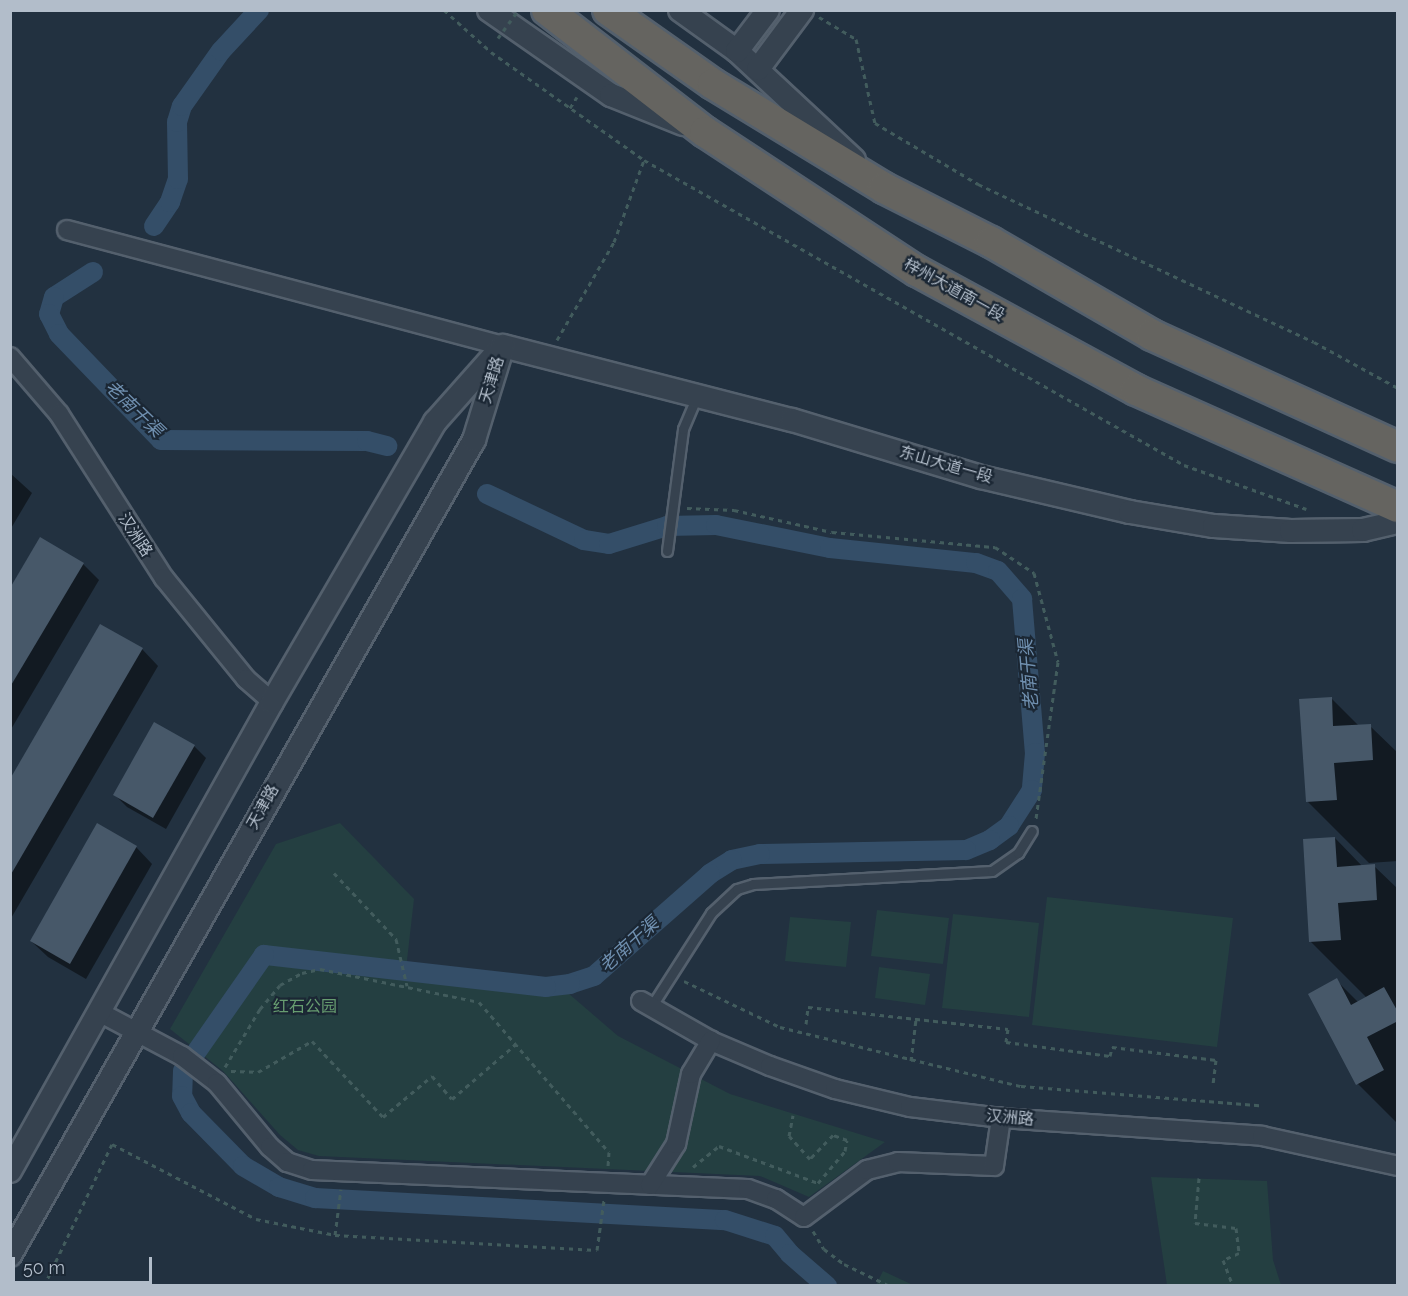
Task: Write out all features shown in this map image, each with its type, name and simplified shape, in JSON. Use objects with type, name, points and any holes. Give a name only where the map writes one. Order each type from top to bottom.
[{"type":"highway","name":"梓州大道南一段","points":[[547,10],[705,132],[917,271],[1115,379],[1398,507]]},
{"type":"highway","points":[[608,10],[713,84],[884,188],[991,242],[1152,335],[1397,446]]},
{"type":"street","points":[[489,10],[611,95],[705,132]]},
{"type":"street","points":[[680,10],[758,69],[884,188]]},
{"type":"street","points":[[737,51],[768,10]]},
{"type":"street","points":[[758,69],[809,13]]},
{"type":"street","points":[[67,230],[502,345]]},
{"type":"street","name":"东山大道一段","points":[[502,345],[697,396],[981,477],[1130,512],[1214,526],[1291,531],[1363,530],[1398,522]]},
{"type":"street","name":"天津路","points":[[10,1171],[272,702],[435,422],[502,345]]},
{"type":"street","name":"天津路","points":[[10,1255],[474,440],[502,345]]},
{"type":"street","name":"汉洲路","points":[[10,357],[58,414],[164,579],[246,679],[272,702]]},
{"type":"street","name":"汉洲路","points":[[646,1004],[711,1041],[835,1089],[910,1107],[1001,1118],[1262,1136],[1398,1166]]},
{"type":"street","points":[[99,1012],[189,1062],[217,1083],[270,1147],[287,1162],[312,1170],[748,1189],[776,1199],[804,1217],[867,1170],[898,1162],[994,1166],[1001,1118]]},
{"type":"street","points":[[650,1185],[676,1144],[691,1074],[711,1041]]},
{"type":"lane","points":[[667,551],[670,507],[683,429],[697,396]]},
{"type":"lane","points":[[646,1004],[671,975],[711,913],[737,889],[753,884],[992,871],[1018,853],[1032,831]]},
{"type":"path","points":[[444,10],[491,52],[644,160],[1184,465],[1307,510]]},
{"type":"path","points":[[498,38],[518,10]]},
{"type":"path","points":[[809,13],[856,39],[875,123],[978,184],[1314,342],[1398,388]]},
{"type":"path","points":[[547,357],[614,242],[644,160]]},
{"type":"path","points":[[670,507],[734,510],[832,532],[995,547],[1034,573],[1058,662],[1042,792],[1032,831]]},
{"type":"path","points":[[334,873],[396,939],[406,987]]},
{"type":"path","points":[[516,1044],[452,1098],[432,1076],[383,1117],[312,1041],[258,1072],[223,1071],[260,1009],[280,985],[302,973],[320,969],[479,1002],[516,1044],[609,1152]]},
{"type":"path","points":[[671,975],[780,1027],[911,1062],[1021,1086],[1259,1105]]},
{"type":"path","points":[[806,1024],[808,1007],[1008,1029],[1006,1042],[1110,1056],[1112,1047],[1216,1060],[1213,1086]]},
{"type":"path","points":[[911,1062],[916,1019]]},
{"type":"path","points":[[687,1173],[719,1146],[818,1183],[845,1151],[847,1140],[833,1135],[810,1159],[789,1136],[793,1115]]},
{"type":"path","points":[[44,1286],[112,1144],[256,1219],[335,1235],[597,1250],[606,1183]]},
{"type":"path","points":[[335,1235],[343,1171]]},
{"type":"path","points":[[1199,1178],[1195,1223],[1236,1228],[1239,1253],[1223,1260],[1233,1286]]},
{"type":"path","points":[[804,1217],[824,1249],[844,1264],[890,1286]]},
{"type":"green space","name":"红石公园","points":[[340,823],[414,899],[405,978],[568,993],[618,1036],[730,1094],[885,1142],[809,1197],[760,1176],[319,1156],[298,1150],[280,1135],[223,1071],[170,1029],[276,844]]},
{"type":"green space","points":[[1047,897],[1233,918],[1217,1047],[1032,1025]]},
{"type":"green space","points":[[877,910],[949,918],[943,964],[871,956]]},
{"type":"green space","points":[[953,914],[1039,923],[1029,1017],[942,1008]]},
{"type":"green space","points":[[790,917],[851,922],[846,967],[785,961]]},
{"type":"green space","points":[[879,967],[930,974],[925,1005],[875,998]]},
{"type":"green space","points":[[1151,1177],[1267,1181],[1273,1260],[1281,1285],[1167,1285]]},
{"type":"green space","points":[[883,1271],[913,1285],[876,1285]]},
{"type":"building","points":[[40,537],[84,563],[10,687],[10,588]]},
{"type":"building","points":[[100,624],[143,648],[10,876],[10,779]]},
{"type":"building","points":[[1332,697],[1333,726],[1371,724],[1373,760],[1334,763],[1337,800],[1306,802],[1299,699]]},
{"type":"building","points":[[154,722],[195,745],[153,818],[113,795]]},
{"type":"building","points":[[97,823],[137,846],[70,964],[30,941]]},
{"type":"building","points":[[1335,837],[1337,867],[1375,864],[1377,900],[1338,903],[1341,940],[1309,942],[1303,839]]},
{"type":"building","points":[[1337,978],[1351,1005],[1384,987],[1398,1012],[1398,1021],[1367,1037],[1384,1070],[1356,1085],[1308,994]]},
{"type":"waterway","name":"老南干渠","points":[[154,226],[170,202],[178,179],[177,122],[182,106],[221,51],[259,10]]},
{"type":"waterway","name":"老南干渠","points":[[93,272],[54,297],[49,314],[59,334],[161,440],[367,441],[387,446]]},
{"type":"waterway","name":"老南干渠","points":[[487,494],[584,540],[609,544],[667,526],[716,525],[830,548],[976,563],[998,571],[1022,599],[1035,753],[1032,790],[1009,826],[990,840],[966,850],[760,854],[732,860],[710,874],[594,976],[570,984],[546,987],[264,955],[183,1071],[182,1096],[191,1113],[243,1166],[279,1187],[315,1198],[725,1220],[775,1236],[790,1254],[827,1286]]}]
